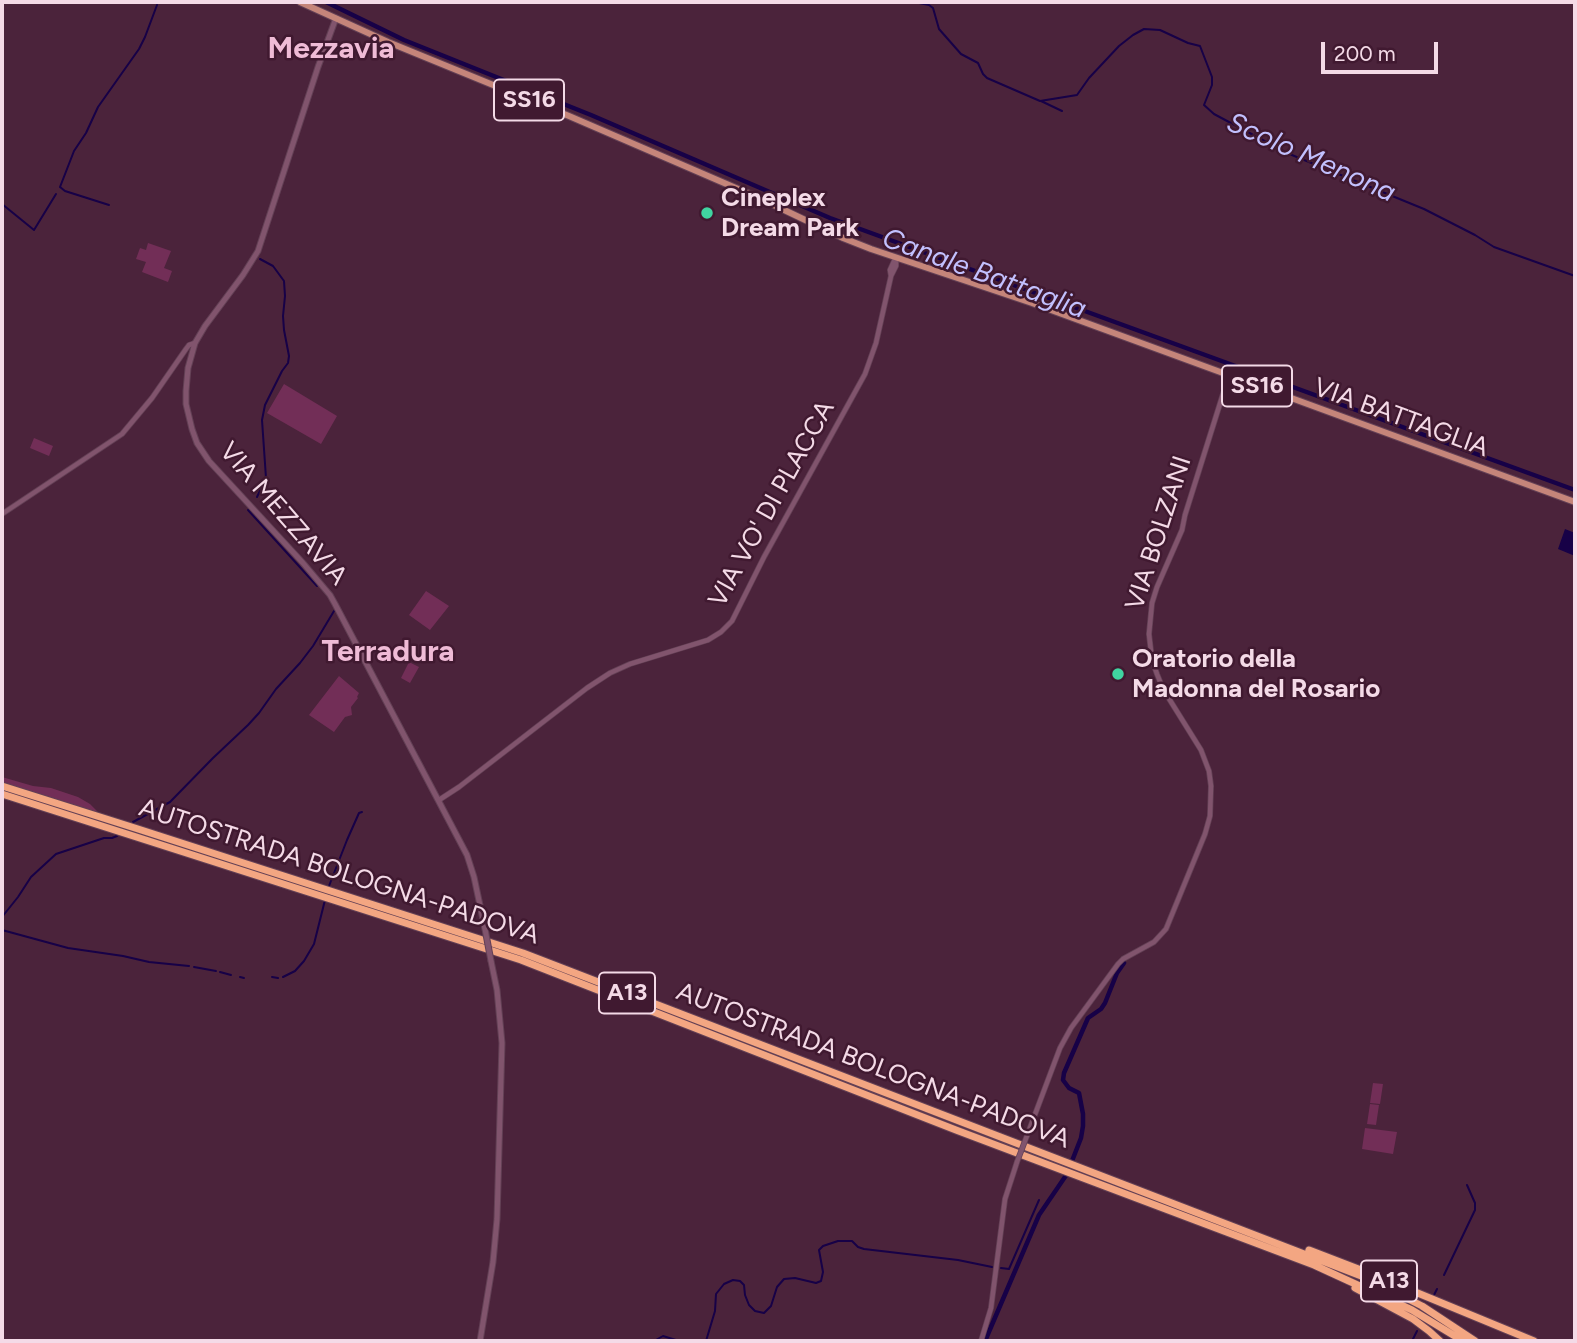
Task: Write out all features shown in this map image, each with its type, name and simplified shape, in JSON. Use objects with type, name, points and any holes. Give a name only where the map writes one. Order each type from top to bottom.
[{"type":"highway","name":"AUTOSTRADA BOLOGNA-PADOVA","points":[[2,786],[523,953],[1369,1279],[1430,1311],[1475,1341]]},
{"type":"highway","name":"AUTOSTRADA BOLOGNA-PADOVA","points":[[2,794],[521,960],[956,1130],[1314,1265],[1412,1310],[1463,1341]]},
{"type":"highway","name":"A13","points":[[1241,1229],[1294,1245],[1374,1275],[1534,1341]]},
{"type":"highway","name":"A13","points":[[1314,1265],[1394,1308],[1440,1341]]},
{"type":"main road","name":"SS16","points":[[300,2],[388,42],[569,116],[793,213],[843,238],[911,263]]},
{"type":"main road","name":"VIA MEZZAVIA","points":[[336,18],[258,251],[195,344],[188,368],[186,391],[189,417],[197,443],[217,470],[330,595],[471,866],[497,990],[502,1043],[496,1240],[480,1341]]},
{"type":"main road","name":"VIA BATTAGLIA","points":[[911,263],[1032,303],[1575,502]]},
{"type":"street","points":[[884,254],[892,272],[899,266],[911,263]]},
{"type":"street","name":"VIA VO' DI PLACCA","points":[[439,800],[459,788],[575,697],[610,673],[630,664],[708,640],[732,621],[865,374],[876,343],[892,263],[896,258]]},
{"type":"street","points":[[2,514],[122,434],[152,398],[186,349],[192,343],[195,344]]},
{"type":"street","name":"VIA BOLZANI","points":[[981,1341],[990,1313],[1005,1199],[1060,1048],[1071,1028],[1118,964],[1154,942],[1166,929],[1205,834],[1210,809],[1209,771],[1201,750],[1163,689],[1157,674],[1150,648],[1149,620],[1157,587],[1182,530],[1228,375]]},
{"type":"shaded area","points":[[148,243],[171,251],[164,268],[172,271],[168,282],[142,272],[146,262],[136,259],[140,248],[146,250]]},
{"type":"shaded area","points":[[284,384],[337,416],[321,444],[267,413]]},
{"type":"shaded area","points":[[34,438],[53,446],[49,456],[30,448]]},
{"type":"shaded area","points":[[1565,529],[1575,533],[1575,556],[1558,549]]},
{"type":"shaded area","points":[[426,591],[449,606],[430,630],[409,615]]},
{"type":"shaded area","points":[[409,662],[419,667],[410,683],[401,678]]},
{"type":"shaded area","points":[[339,676],[359,693],[351,707],[352,715],[345,717],[334,732],[309,715]]},
{"type":"shaded area","points":[[2,777],[78,797],[97,811],[2,783]]},
{"type":"shaded area","points":[[1373,1083],[1383,1084],[1380,1104],[1370,1103]]},
{"type":"shaded area","points":[[1370,1104],[1379,1105],[1376,1125],[1367,1124]]},
{"type":"shaded area","points":[[1365,1128],[1397,1132],[1393,1154],[1362,1149]]},
{"type":"waterway","name":"Canale Battaglia","points":[[326,2],[404,40],[591,115],[830,218],[1575,490]]},
{"type":"waterway","name":"Scolo Menona","points":[[914,2],[933,8],[939,29],[961,54],[978,63],[987,78],[1040,101],[1077,95],[1119,46],[1144,29],[1160,30],[1200,46],[1212,77],[1212,85],[1204,105],[1214,114],[1287,153],[1424,209],[1494,247],[1575,276]]},
{"type":"waterway","points":[[109,205],[60,187],[74,151],[98,107],[139,49],[157,5]]},
{"type":"waterway","points":[[1041,101],[1062,111]]},
{"type":"waterway","points":[[2,204],[34,230],[56,194]]},
{"type":"waterway","points":[[257,497],[266,478],[262,420],[265,405],[288,363],[289,356],[283,316],[284,281],[273,266],[260,259]]},
{"type":"waterway","points":[[248,510],[317,586]]},
{"type":"waterway","points":[[133,822],[170,802],[248,725],[313,646],[334,611]]},
{"type":"waterway","points":[[329,886],[359,813],[362,812]]},
{"type":"waterway","points":[[2,917],[31,877],[56,854],[117,836]]},
{"type":"waterway","points":[[283,977],[295,971],[314,944],[325,900]]},
{"type":"waterway","points":[[2,930],[68,948],[189,966]]},
{"type":"waterway","points":[[1072,1161],[1081,1138],[1083,1114],[1079,1093],[1069,1088],[1063,1080],[1064,1073],[1088,1018],[1105,1003],[1124,963]]},
{"type":"waterway","points":[[194,967],[216,971]]},
{"type":"waterway","points":[[220,972],[231,975]]},
{"type":"waterway","points":[[240,977],[244,978]]},
{"type":"waterway","points":[[272,977],[278,978]]},
{"type":"waterway","points":[[985,1341],[1039,1215],[1067,1174]]},
{"type":"waterway","points":[[1444,1275],[1475,1210],[1475,1203],[1467,1185]]},
{"type":"waterway","points":[[1001,1268],[1009,1269],[1039,1200]]},
{"type":"waterway","points":[[706,1341],[715,1311],[716,1294],[724,1284],[733,1280],[740,1281],[744,1285],[749,1305],[755,1311],[764,1313],[771,1306],[777,1287],[784,1279],[795,1278],[816,1283],[821,1281],[823,1272],[819,1250],[838,1241],[852,1241],[864,1249],[958,1260],[992,1267]]},
{"type":"waterway","points":[[1433,1297],[1437,1289]]},
{"type":"waterway","points":[[1412,1341],[1417,1331]]},
{"type":"waterway","points":[[654,1341],[663,1336],[679,1341]]},
{"type":"place","name":"Cineplex Dream Park","points":[[707,213]]},
{"type":"place","name":"Oratorio della Madonna del Rosario","points":[[1118,674]]},
{"type":"district","name":"Mezzavia","points":[[331,49]]},
{"type":"district","name":"Terradura","points":[[388,652]]}]
